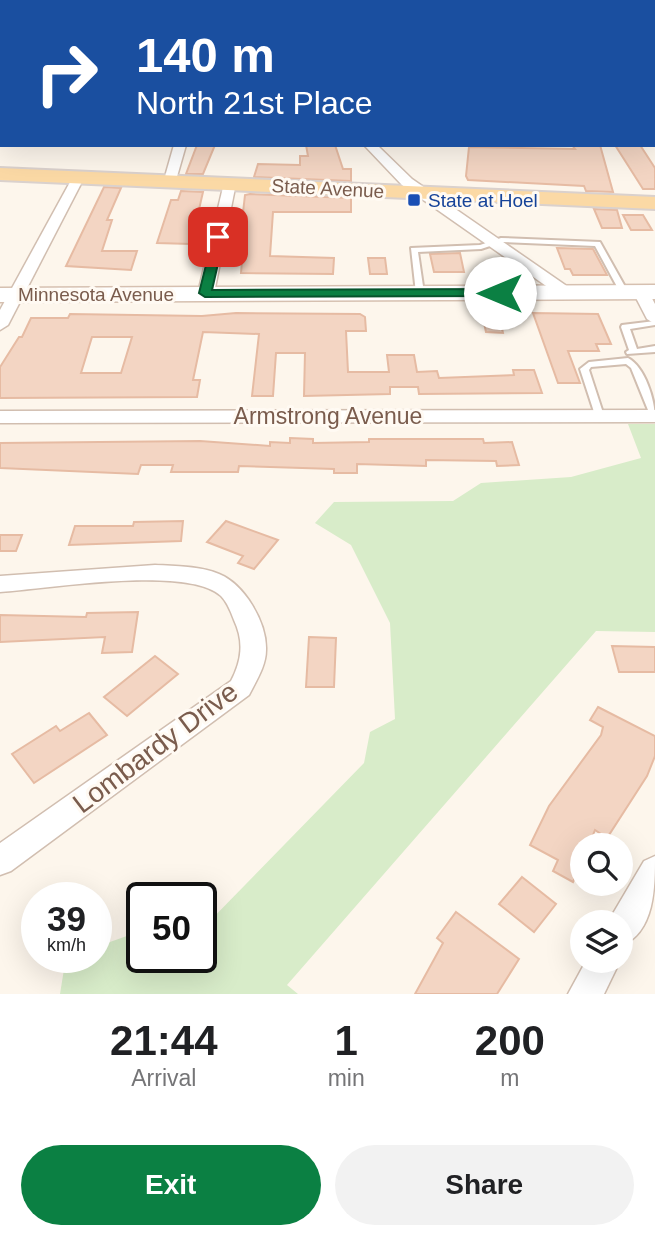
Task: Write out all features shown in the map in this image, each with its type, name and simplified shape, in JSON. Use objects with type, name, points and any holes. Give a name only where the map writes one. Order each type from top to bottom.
[{"type":"main road","name":"State Avenue","points":[[0,174],[655,203]]},
{"type":"main road","name":"Minnesota Avenue","points":[[8,294],[419,288],[640,292]]},
{"type":"street","points":[[170,180],[179,147]]},
{"type":"street","points":[[372,147],[420,192],[565,292]]},
{"type":"street","points":[[0,325],[8,294],[79,176]]},
{"type":"street","points":[[205,293],[230,183]]},
{"type":"street","points":[[640,292],[655,321]]},
{"type":"street","name":"Armstrong Avenue","points":[[0,417],[655,415]]},
{"type":"street","name":"Lombardy Drive","points":[[0,584],[159,573],[197,576],[229,589],[255,635],[253,665],[240,688],[0,861]]},
{"type":"street","points":[[633,910],[655,871]]},
{"type":"street","points":[[584,994],[597,973]]},
{"type":"lane","points":[[419,288],[412,252],[470,248],[510,239],[597,244],[640,292]]},
{"type":"lane","points":[[634,350],[625,327],[655,321]]},
{"type":"lane","points":[[628,361],[629,354],[634,350],[655,349]]},
{"type":"lane","points":[[628,361],[635,368],[655,415]]},
{"type":"lane","points":[[599,416],[584,369],[589,365],[628,361]]},
{"type":"green space","points":[[628,424],[655,424],[655,632],[596,631],[287,985],[298,994],[60,994],[63,973],[112,973],[112,941],[126,936],[126,973],[217,973],[217,914],[364,763],[370,732],[395,719],[390,623],[351,545],[315,523],[334,502],[453,501],[481,483],[571,477],[641,458]]},
{"type":"building","points":[[196,147],[214,147],[203,174],[186,174]]},
{"type":"building","points":[[306,147],[336,147],[343,169],[351,169],[351,181],[254,177],[258,164],[300,165],[300,156],[308,156]]},
{"type":"building","points":[[469,147],[575,149],[574,147],[601,147],[613,192],[586,191],[584,186],[468,180],[466,176]]},
{"type":"building","points":[[616,147],[641,147],[655,168],[655,189],[643,189]]},
{"type":"building","points":[[104,187],[121,188],[107,220],[112,220],[102,251],[137,251],[131,270],[66,266]]},
{"type":"building","points":[[181,191],[203,192],[191,244],[157,243],[171,200],[178,200]]},
{"type":"building","points":[[245,195],[351,198],[351,212],[273,212],[270,256],[334,258],[333,274],[241,273],[244,239],[240,239]]},
{"type":"building","points":[[594,209],[617,210],[622,228],[602,228]]},
{"type":"building","points":[[623,215],[643,215],[652,230],[631,230]]},
{"type":"building","points":[[557,248],[593,249],[607,275],[573,275],[570,269],[565,269]]},
{"type":"building","points":[[460,253],[464,272],[434,272],[430,254]]},
{"type":"building","points":[[368,258],[385,258],[387,274],[370,274]]},
{"type":"building","points":[[481,310],[498,310],[503,333],[486,332]]},
{"type":"building","points":[[236,313],[360,314],[365,317],[366,331],[346,331],[348,372],[389,372],[387,355],[414,355],[417,372],[437,371],[439,378],[514,375],[513,370],[534,370],[542,393],[419,394],[418,387],[390,387],[390,394],[304,396],[305,353],[276,353],[273,396],[252,396],[259,334],[203,332],[193,380],[200,380],[197,397],[0,398],[0,367],[19,337],[22,337],[31,318],[68,318],[70,314],[202,316]],"holes":[[[92,337],[132,337],[121,373],[81,373]]]},
{"type":"building","points":[[533,313],[598,314],[611,344],[596,344],[599,351],[568,351],[580,383],[558,383]]},
{"type":"building","points":[[290,438],[313,439],[313,443],[369,442],[369,439],[483,439],[484,443],[512,442],[519,465],[497,466],[496,461],[426,460],[426,466],[357,464],[357,473],[334,473],[334,469],[239,466],[238,472],[171,472],[173,465],[141,465],[138,474],[0,468],[0,443],[200,441],[270,446],[270,442],[290,443]]},
{"type":"building","points":[[183,521],[181,541],[69,545],[75,526],[133,526],[134,522]]},
{"type":"building","points":[[226,521],[278,540],[254,569],[238,563],[243,556],[207,542]]},
{"type":"building","points":[[0,535],[22,535],[16,551],[0,551]]},
{"type":"building","points":[[138,612],[132,652],[102,653],[105,637],[0,642],[0,615],[86,617],[87,613]]},
{"type":"building","points":[[309,637],[336,638],[334,687],[306,687]]},
{"type":"building","points":[[612,646],[655,647],[655,672],[619,672]]},
{"type":"building","points":[[155,656],[178,674],[127,716],[104,697]]},
{"type":"building","points":[[598,707],[655,736],[655,756],[647,776],[610,833],[595,830],[594,833],[570,833],[570,880],[553,871],[558,860],[530,845],[549,806],[601,735],[603,727],[590,720]]},
{"type":"building","points":[[89,713],[107,735],[34,783],[12,754],[56,726],[60,731]]},
{"type":"building","points":[[522,877],[556,904],[534,932],[499,904]]},
{"type":"building","points":[[456,912],[519,959],[497,994],[415,994],[443,943],[437,938]]},
{"type":"place","name":"State at Hoel","points":[[414,200]]},
{"type":"route","points":[[218,237],[205,293],[500,293]]}]
